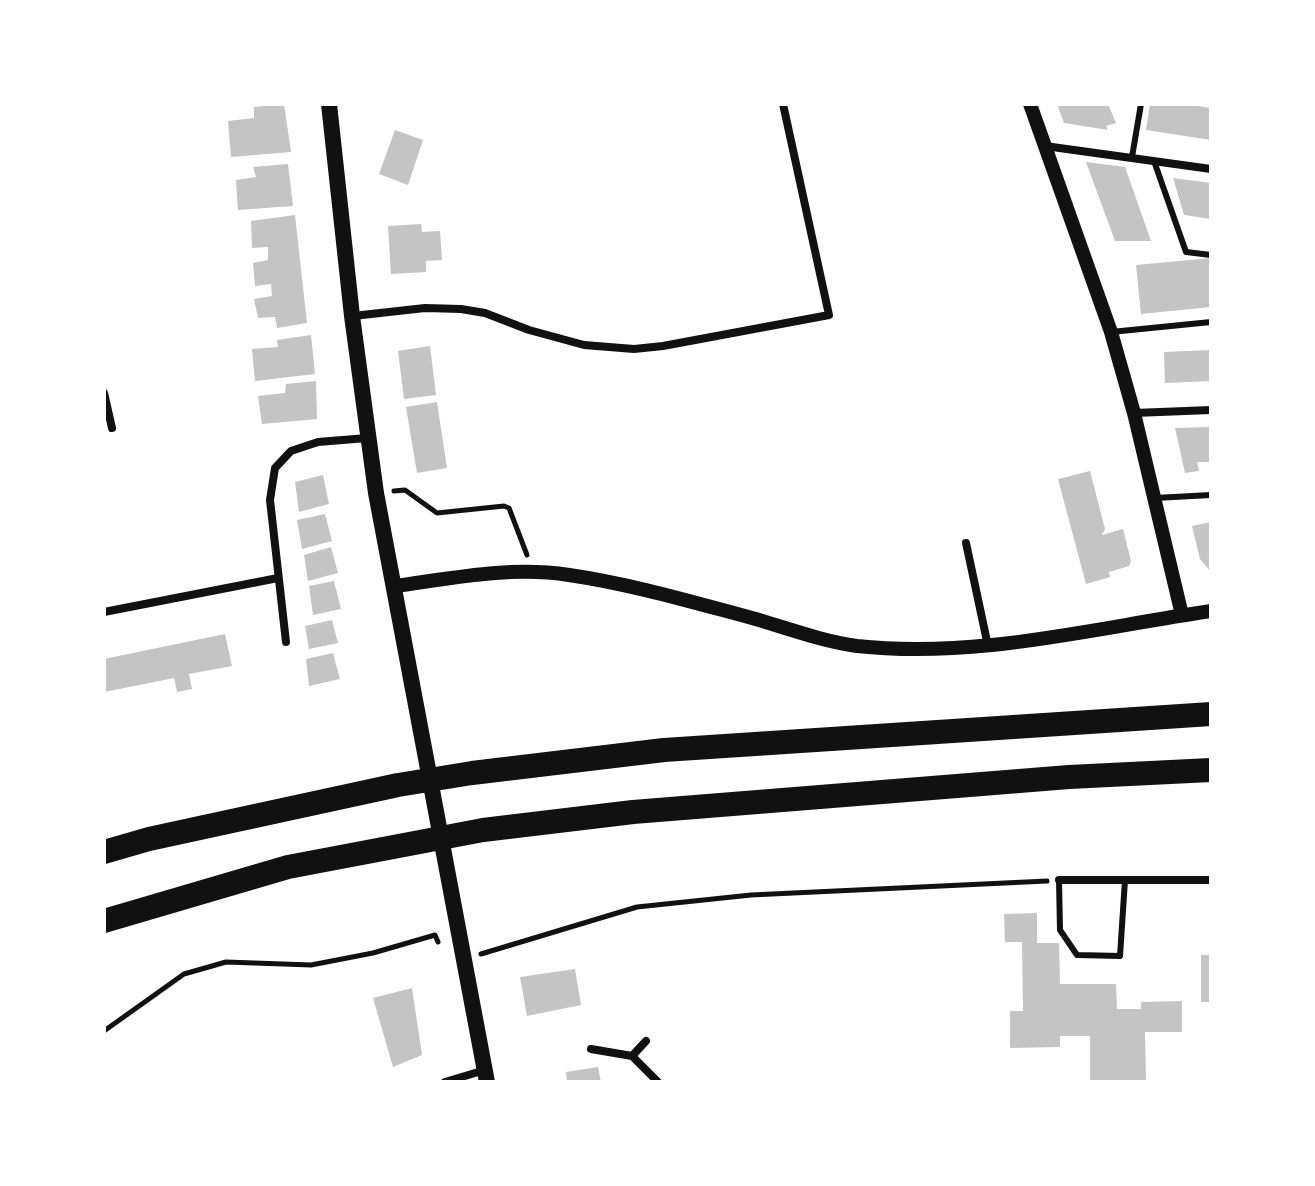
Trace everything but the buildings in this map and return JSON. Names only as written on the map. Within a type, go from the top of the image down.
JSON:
[{"type":"highway","points":[[104,852],[149,839],[398,785],[472,773],[664,750],[1211,714]]},
{"type":"highway","points":[[104,921],[288,867],[483,830],[633,812],[1069,777],[1211,770]]},
{"type":"main road","points":[[329,104],[367,438],[486,1076]]},
{"type":"street","points":[[352,316],[425,308],[461,309],[485,313],[529,330],[584,345],[634,349],[829,315],[783,104]]},
{"type":"street","points":[[1030,104],[1111,332],[1134,413],[1182,615]]},
{"type":"street","points":[[1044,145],[1211,169]]},
{"type":"street","points":[[104,393],[112,428]]},
{"type":"street","points":[[1134,413],[1211,410]]},
{"type":"street","points":[[286,642],[270,500],[275,468],[291,451],[318,442],[367,438]]},
{"type":"street","points":[[966,543],[988,647]]},
{"type":"street","points":[[395,586],[491,573],[570,575],[854,645],[926,649],[988,647],[1211,611]]},
{"type":"street","points":[[104,612],[278,578]]},
{"type":"street","points":[[1059,880],[1211,880]]},
{"type":"street","points":[[632,1056],[646,1041]]},
{"type":"street","points":[[591,1049],[632,1056],[658,1082]]},
{"type":"street","points":[[445,1082],[486,1076]]},
{"type":"lane","points":[[1132,157],[1141,104]]},
{"type":"lane","points":[[1154,161],[1186,252],[1211,255]]},
{"type":"lane","points":[[1111,332],[1211,322]]},
{"type":"lane","points":[[1154,498],[1211,495]]},
{"type":"lane","points":[[1059,880],[1060,930],[1077,955],[1120,956],[1125,880]]},
{"type":"path","points":[[376,493],[405,490],[437,513],[509,508],[526,548],[529,572]]},
{"type":"path","points":[[104,1031],[184,974],[226,962],[311,965],[373,953],[435,935],[443,961],[464,959],[637,907],[751,895],[1059,880]]}]
